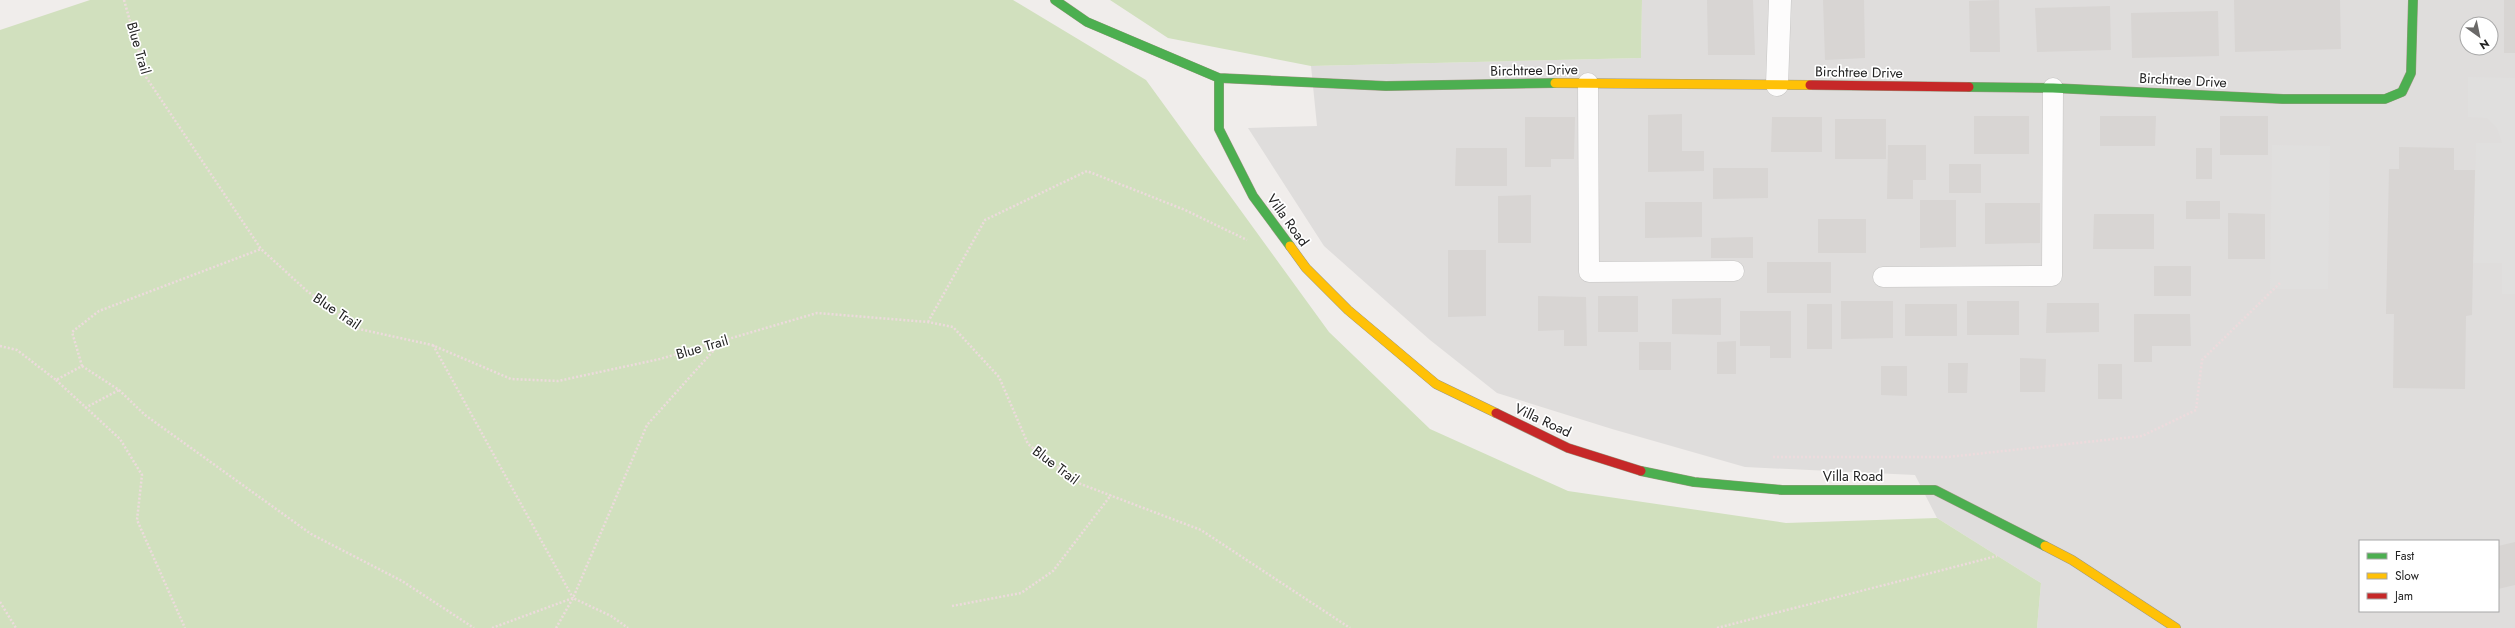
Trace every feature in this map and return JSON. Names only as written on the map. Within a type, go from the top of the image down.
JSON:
[{"type":"street","points":[[1055,0],[1087,22],[1219,78]]},
{"type":"street","points":[[1777,85],[1780,0]]},
{"type":"street","name":"Birchtree Drive","points":[[1219,78],[1386,86],[1588,83],[2053,88],[2284,99],[2385,99],[2402,92],[2412,73],[2413,0]]},
{"type":"street","name":"Villa Road","points":[[1219,78],[1219,129],[1253,196],[1306,268],[1348,310],[1436,384],[1568,448],[1635,470],[1694,482],[1782,490],[1935,490],[2072,560],[2176,628]]},
{"type":"lane","points":[[1588,83],[1589,272],[1734,271]]},
{"type":"lane","points":[[1883,276],[2052,276],[2053,88]]},
{"type":"path","name":"Blue Trail","points":[[124,0],[146,77],[261,249],[307,291],[359,329],[432,345],[511,379],[558,381],[660,359],[817,313],[928,322],[953,328],[999,377],[1028,444],[1078,483],[1201,530],[1350,628]]},
{"type":"path","points":[[928,322],[986,220],[1087,171],[1185,210],[1249,241]]},
{"type":"path","points":[[261,249],[99,311],[72,332],[82,366],[119,390],[145,414],[312,534],[402,581],[474,628]]},
{"type":"path","points":[[1771,457],[1948,457],[2142,436],[2196,410],[2202,360],[2282,282]]},
{"type":"path","points":[[556,628],[573,598],[647,425],[723,341]]},
{"type":"path","points":[[432,345],[573,598],[611,616],[628,628]]},
{"type":"path","points":[[0,346],[17,350],[56,380],[120,439],[142,474],[137,520],[185,628]]},
{"type":"path","points":[[56,380],[82,366]]},
{"type":"path","points":[[85,408],[119,390]]},
{"type":"path","points":[[952,606],[1021,593],[1053,571],[1111,495]]},
{"type":"path","points":[[1717,628],[2042,544]]},
{"type":"path","points":[[492,628],[573,598]]},
{"type":"path","points":[[0,602],[16,628]]},
{"type":"shaded area","points":[[1642,0],[2515,0],[2515,628],[2037,628],[2041,583],[1937,518],[1915,475],[1745,467],[1612,429],[1497,393],[1430,340],[1324,246],[1248,128],[1317,126],[1311,66],[1641,58]]},
{"type":"shaded area","points":[[2468,77],[2515,78],[2515,294],[2502,294],[2502,263],[2473,263],[2476,143],[2502,143],[2497,128],[2487,118],[2468,117]]},
{"type":"shaded area","points":[[2272,145],[2330,146],[2328,289],[2270,289]]},
{"type":"green space","points":[[90,0],[1013,0],[1146,80],[1329,332],[1430,429],[1568,491],[1786,523],[1937,518],[2041,583],[2037,628],[0,628],[0,30]]},
{"type":"green space","points":[[1110,0],[1642,0],[1641,58],[1311,66],[1168,38]]},
{"type":"building","points":[[1707,0],[1753,0],[1755,55],[1708,55]]},
{"type":"building","points":[[1823,0],[1864,0],[1865,58],[1825,60]]},
{"type":"building","points":[[1999,0],[2000,52],[1970,52],[1969,1]]},
{"type":"building","points":[[2234,0],[2340,0],[2341,49],[2235,52]]},
{"type":"building","points":[[2504,0],[2515,0],[2515,53],[2504,53]]},
{"type":"building","points":[[2110,6],[2111,50],[2037,52],[2035,8]]},
{"type":"building","points":[[2218,11],[2219,56],[2132,58],[2131,13]]},
{"type":"building","points":[[1682,114],[1682,151],[1704,151],[1704,171],[1648,172],[1648,115]]},
{"type":"building","points":[[1974,116],[2029,116],[2029,154],[1974,154]]},
{"type":"building","points":[[2100,116],[2156,116],[2155,146],[2100,146]]},
{"type":"building","points":[[2220,116],[2268,116],[2268,155],[2220,155]]},
{"type":"building","points":[[1525,117],[1575,117],[1574,159],[1551,159],[1551,167],[1525,167]]},
{"type":"building","points":[[1772,117],[1822,117],[1822,152],[1771,152]]},
{"type":"building","points":[[1835,119],[1886,119],[1886,159],[1835,159]]},
{"type":"building","points":[[1888,145],[1926,145],[1926,180],[1913,180],[1913,199],[1887,199]]},
{"type":"building","points":[[2399,147],[2454,148],[2454,170],[2475,170],[2472,315],[2466,316],[2465,389],[2393,388],[2394,314],[2386,314],[2389,169],[2399,169]]},
{"type":"building","points":[[1456,148],[1507,148],[1507,186],[1455,186]]},
{"type":"building","points":[[2196,148],[2212,148],[2212,179],[2196,179]]},
{"type":"building","points":[[1949,164],[1981,164],[1981,193],[1949,193]]},
{"type":"building","points":[[1713,168],[1768,168],[1768,198],[1713,199]]},
{"type":"building","points":[[1531,195],[1531,243],[1498,243],[1498,196]]},
{"type":"building","points":[[1920,200],[1956,200],[1956,247],[1920,248]]},
{"type":"building","points":[[2186,201],[2220,201],[2220,219],[2186,219]]},
{"type":"building","points":[[1645,202],[1702,202],[1702,237],[1645,238]]},
{"type":"building","points":[[1985,203],[2040,203],[2040,243],[1985,244]]},
{"type":"building","points":[[2228,213],[2265,214],[2265,259],[2228,259]]},
{"type":"building","points":[[2094,214],[2154,214],[2154,249],[2093,249]]},
{"type":"building","points":[[1818,219],[1866,219],[1866,253],[1818,253]]},
{"type":"building","points":[[1753,237],[1753,258],[1711,258],[1711,238]]},
{"type":"building","points":[[1448,250],[1486,250],[1486,316],[1448,317]]},
{"type":"building","points":[[1767,262],[1831,262],[1831,293],[1767,293]]},
{"type":"building","points":[[2154,266],[2191,266],[2191,296],[2154,296]]},
{"type":"building","points":[[1538,296],[1586,297],[1587,346],[1564,346],[1564,330],[1538,331]]},
{"type":"building","points":[[1598,296],[1638,296],[1638,332],[1598,332]]},
{"type":"building","points":[[1721,298],[1721,335],[1672,334],[1672,299]]},
{"type":"building","points":[[1841,301],[1893,301],[1893,338],[1841,339]]},
{"type":"building","points":[[1967,301],[2019,301],[2019,335],[1967,335]]},
{"type":"building","points":[[2047,303],[2099,303],[2099,332],[2046,333]]},
{"type":"building","points":[[1807,304],[1832,304],[1832,349],[1807,349]]},
{"type":"building","points":[[1905,304],[1957,304],[1957,336],[1905,336]]},
{"type":"building","points":[[1740,311],[1791,311],[1791,358],[1770,358],[1770,346],[1740,346]]},
{"type":"building","points":[[2134,314],[2190,314],[2191,346],[2152,346],[2152,362],[2134,362]]},
{"type":"building","points":[[1736,341],[1736,374],[1717,374],[1717,342]]},
{"type":"building","points":[[1639,342],[1671,342],[1671,370],[1639,370]]},
{"type":"building","points":[[2020,358],[2046,359],[2045,392],[2020,392]]},
{"type":"building","points":[[1948,363],[1968,363],[1967,393],[1948,393]]},
{"type":"building","points":[[2098,364],[2122,364],[2122,399],[2098,399]]},
{"type":"building","points":[[1881,366],[1907,366],[1907,396],[1881,395]]},
{"type":"building","points":[[2515,542],[2515,585],[2499,589],[2499,546]]},
{"type":"traffic: fast","points":[[1055,0],[1087,22],[1219,78],[1219,129],[1253,196],[1290,246]]},
{"type":"traffic: fast","points":[[1969,87],[2053,88],[2283,99],[2385,99],[2402,92],[2411,73],[2413,0]]},
{"type":"traffic: fast","points":[[1219,78],[1386,86],[1555,83]]},
{"type":"traffic: fast","points":[[1641,471],[1694,482],[1782,490],[1935,490],[2045,546]]},
{"type":"traffic: slow","points":[[1555,83],[1810,85]]},
{"type":"traffic: slow","points":[[1290,246],[1306,268],[1348,310],[1436,384],[1496,413]]},
{"type":"traffic: slow","points":[[2045,546],[2072,560],[2176,628]]},
{"type":"traffic: jam","points":[[1810,85],[1969,87]]},
{"type":"traffic: jam","points":[[1496,413],[1568,448],[1641,471]]}]
